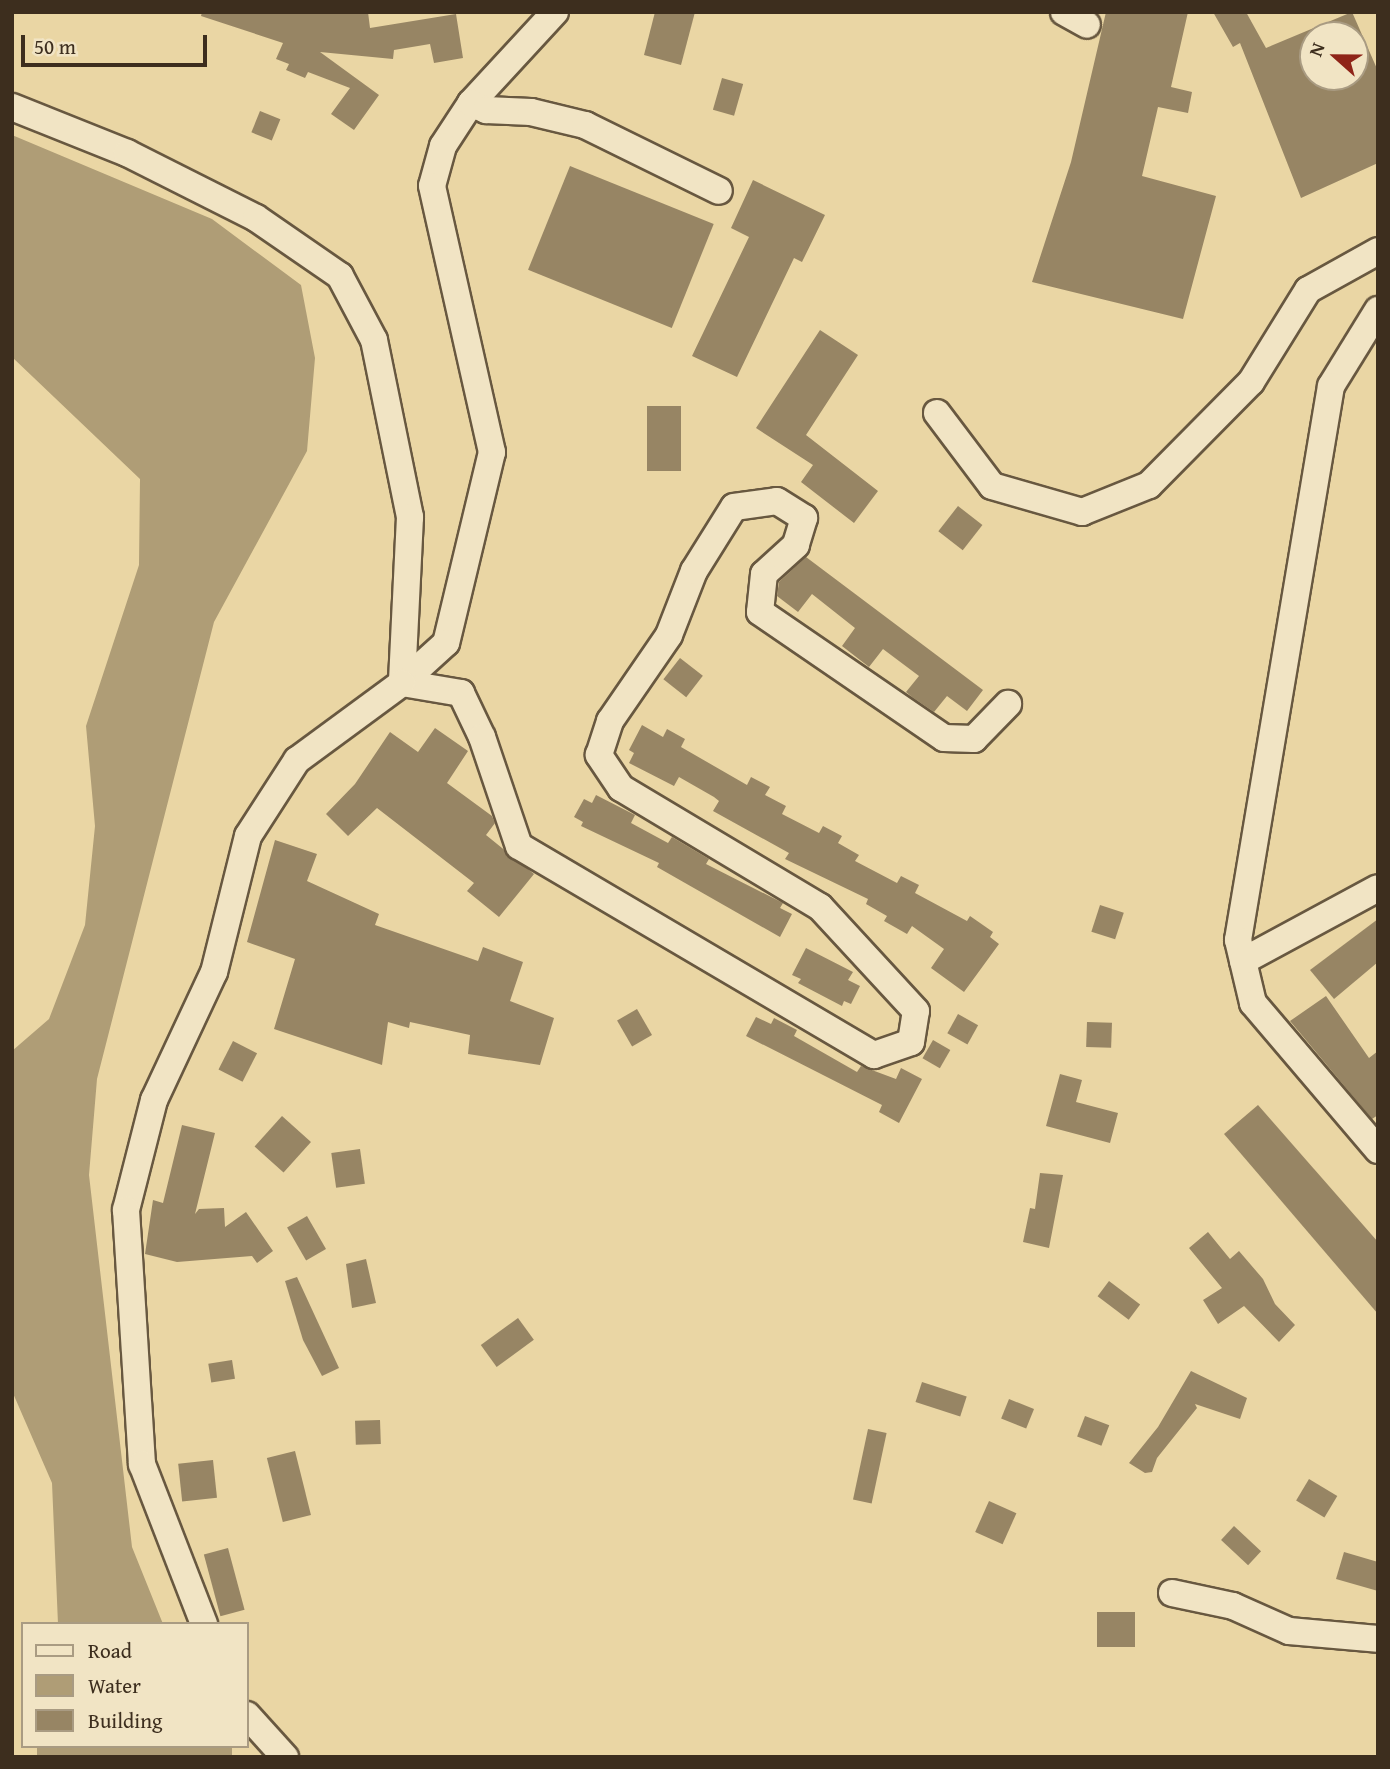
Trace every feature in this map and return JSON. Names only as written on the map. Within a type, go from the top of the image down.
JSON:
[{"type":"street","points":[[203,1622],[142,1464],[126,1210],[154,1100],[214,972],[248,836],[297,760],[402,683],[446,643],[492,452],[432,186],[443,145],[471,103],[555,12]]},
{"type":"street","points":[[471,103],[486,110],[531,112],[585,125],[719,191]]},
{"type":"street","points":[[12,107],[127,153],[256,218],[340,276],[374,340],[410,517],[402,683]]},
{"type":"street","points":[[937,412],[992,486],[1082,512],[1149,485],[1251,382],[1308,290],[1378,251]]},
{"type":"street","points":[[1378,310],[1331,386],[1238,940],[1253,1003],[1378,1150]]},
{"type":"street","points":[[402,683],[460,693],[482,737],[519,846],[874,1055],[911,1042],[916,1010],[820,907],[621,788],[599,755],[610,721],[669,635],[694,571],[734,508],[777,501],[804,518],[796,545],[764,573],[760,612],[944,738],[974,739],[1008,704]]},
{"type":"street","points":[[1243,961],[1378,888]]},
{"type":"street","points":[[1172,1593],[1233,1606],[1289,1631],[1378,1639]]},
{"type":"street","points":[[248,1716],[285,1757]]},
{"type":"water","points":[[12,135],[212,219],[301,285],[315,358],[307,451],[214,622],[97,1079],[89,1175],[132,1547],[162,1622],[58,1622],[52,1483],[12,1391],[12,1051],[49,1019],[85,925],[95,826],[86,726],[139,565],[140,479],[12,357]]},
{"type":"water","points":[[37,1748],[232,1748],[232,1757],[37,1757]]},
{"type":"building","points":[[202,12],[368,12],[370,28],[456,14],[463,58],[434,63],[430,44],[394,50],[393,59],[320,52],[379,95],[354,130],[331,114],[350,88],[308,72],[305,78],[286,70],[289,64],[276,59],[283,43],[201,16]]},
{"type":"building","points":[[655,12],[695,12],[681,65],[644,55]]},
{"type":"building","points":[[1106,12],[1188,12],[1171,87],[1192,92],[1188,113],[1158,107],[1142,176],[1216,196],[1183,319],[1032,282],[1071,162]]},
{"type":"building","points":[[1213,12],[1246,12],[1266,48],[1299,34],[1299,91],[1369,91],[1369,51],[1378,71],[1378,163],[1301,198],[1240,43],[1233,47]]},
{"type":"building","points":[[1352,12],[1356,21],[1330,21]]},
{"type":"building","points":[[722,78],[743,84],[734,116],[713,110]]},
{"type":"building","points":[[260,111],[280,119],[272,141],[251,132]]},
{"type":"building","points":[[570,166],[714,224],[672,328],[528,270]]},
{"type":"building","points":[[753,180],[825,215],[802,262],[794,258],[737,377],[692,356],[749,237],[731,228]]},
{"type":"building","points":[[820,330],[858,355],[806,435],[878,491],[854,523],[801,482],[813,465],[756,428]]},
{"type":"building","points":[[647,406],[681,406],[681,471],[647,471]]},
{"type":"building","points":[[958,506],[982,525],[963,550],[938,531]]},
{"type":"building","points":[[806,557],[983,690],[967,711],[947,696],[934,712],[912,697],[906,692],[919,676],[883,649],[869,667],[842,646],[855,628],[812,594],[798,612],[777,596],[779,582]]},
{"type":"building","points":[[680,658],[703,676],[686,697],[663,679]]},
{"type":"building","points":[[642,725],[663,737],[667,729],[685,739],[681,747],[747,785],[751,777],[770,787],[765,795],[786,806],[782,814],[819,833],[823,826],[842,836],[838,843],[859,855],[855,861],[897,883],[901,876],[919,885],[915,893],[967,921],[970,916],[993,932],[990,937],[999,944],[964,992],[931,968],[944,949],[912,926],[907,934],[884,921],[887,916],[866,904],[868,899],[785,859],[789,853],[713,811],[719,801],[714,797],[679,777],[674,786],[629,763],[634,753],[629,750]]},
{"type":"building","points":[[435,728],[468,751],[447,783],[492,816],[495,823],[486,835],[534,874],[499,917],[467,891],[474,883],[377,808],[348,836],[326,814],[355,784],[390,732],[418,752]]},
{"type":"building","points":[[596,795],[635,815],[631,823],[668,843],[672,837],[709,859],[706,864],[783,903],[780,908],[792,914],[780,937],[657,867],[659,863],[581,826],[583,822],[574,817],[584,799],[592,803]]},
{"type":"building","points":[[275,840],[317,854],[307,881],[379,914],[375,925],[478,961],[483,947],[523,962],[510,1001],[554,1018],[540,1065],[468,1054],[470,1035],[410,1022],[409,1028],[388,1022],[382,1065],[274,1029],[295,959],[247,942]]},
{"type":"building","points":[[1100,905],[1124,913],[1115,939],[1091,932]]},
{"type":"building","points":[[1378,919],[1378,962],[1334,999],[1310,970]]},
{"type":"building","points":[[806,948],[853,972],[848,980],[860,986],[851,1004],[844,1001],[842,1006],[798,983],[801,979],[792,975]]},
{"type":"building","points":[[1326,996],[1369,1058],[1378,1051],[1378,1115],[1372,1119],[1290,1021]]},
{"type":"building","points":[[637,1009],[652,1035],[632,1046],[617,1020]]},
{"type":"building","points":[[958,1014],[978,1025],[967,1044],[947,1033]]},
{"type":"building","points":[[756,1017],[771,1024],[774,1018],[797,1030],[794,1036],[857,1072],[861,1066],[896,1079],[901,1068],[922,1079],[899,1123],[879,1112],[882,1105],[746,1036]]},
{"type":"building","points":[[1087,1022],[1112,1023],[1111,1048],[1086,1047]]},
{"type":"building","points":[[933,1040],[950,1050],[940,1068],[922,1058]]},
{"type":"building","points":[[233,1041],[257,1053],[243,1082],[218,1070]]},
{"type":"building","points":[[1060,1074],[1082,1080],[1076,1102],[1118,1113],[1110,1143],[1046,1126]]},
{"type":"building","points":[[1258,1105],[1378,1242],[1378,1314],[1224,1134]]},
{"type":"building","points":[[282,1116],[311,1142],[284,1173],[255,1146]]},
{"type":"building","points":[[182,1125],[215,1133],[195,1214],[199,1209],[224,1208],[225,1227],[246,1212],[273,1251],[257,1263],[252,1256],[177,1262],[145,1254],[153,1200],[163,1203]]},
{"type":"building","points":[[360,1149],[365,1184],[336,1188],[331,1153]]},
{"type":"building","points":[[1040,1173],[1063,1175],[1049,1248],[1023,1242],[1030,1208],[1035,1209]]},
{"type":"building","points":[[307,1216],[326,1249],[306,1260],[287,1228]]},
{"type":"building","points":[[1208,1232],[1230,1259],[1239,1251],[1263,1279],[1275,1304],[1295,1325],[1279,1342],[1244,1306],[1218,1324],[1203,1300],[1222,1288],[1189,1248]]},
{"type":"building","points":[[366,1259],[376,1303],[352,1308],[346,1264]]},
{"type":"building","points":[[297,1277],[339,1368],[322,1376],[303,1340],[285,1281]]},
{"type":"building","points":[[1109,1281],[1140,1304],[1129,1320],[1098,1296]]},
{"type":"building","points":[[518,1318],[534,1340],[497,1367],[481,1345]]},
{"type":"building","points":[[232,1360],[235,1379],[211,1383],[208,1364]]},
{"type":"building","points":[[1191,1371],[1247,1398],[1240,1419],[1195,1404],[1197,1408],[1157,1458],[1152,1472],[1145,1473],[1129,1463],[1158,1427]]},
{"type":"building","points":[[922,1382],[967,1397],[960,1416],[916,1402]]},
{"type":"building","points":[[1009,1399],[1034,1409],[1026,1429],[1001,1418]]},
{"type":"building","points":[[1085,1416],[1109,1425],[1101,1446],[1077,1437]]},
{"type":"building","points":[[380,1420],[381,1444],[356,1445],[355,1421]]},
{"type":"building","points":[[868,1429],[887,1433],[872,1503],[853,1499]]},
{"type":"building","points":[[295,1451],[311,1515],[283,1522],[267,1458]]},
{"type":"building","points":[[213,1460],[217,1498],[182,1501],[178,1464]]},
{"type":"building","points":[[1309,1479],[1337,1496],[1324,1517],[1296,1500]]},
{"type":"building","points":[[989,1501],[1016,1513],[1003,1544],[975,1532]]},
{"type":"building","points":[[1234,1526],[1261,1551],[1248,1565],[1221,1540]]},
{"type":"building","points":[[228,1548],[245,1610],[220,1616],[204,1554]]},
{"type":"building","points":[[1344,1552],[1378,1562],[1378,1591],[1336,1579]]},
{"type":"building","points":[[1097,1612],[1135,1612],[1135,1647],[1097,1647]]}]
